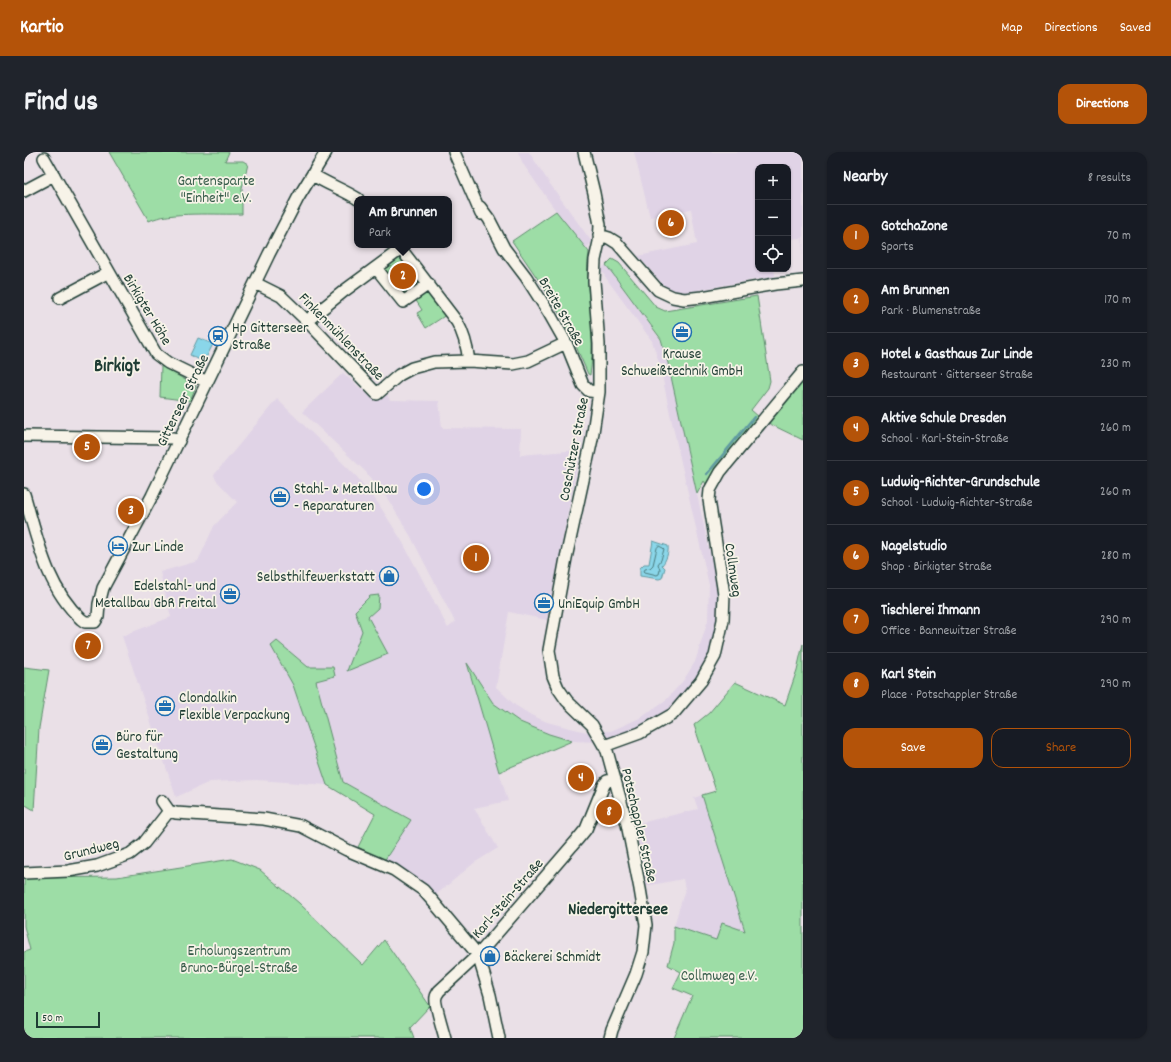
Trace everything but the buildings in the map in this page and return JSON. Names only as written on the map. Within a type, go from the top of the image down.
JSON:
[{"type":"street","name":"Gitterseer Straße","points":[[24,494],[43,556],[59,594],[81,619],[85,622],[96,622],[103,588],[142,516],[298,198],[326,152]]},
{"type":"street","name":"Breite Straße","points":[[454,152],[458,164],[480,207],[490,232],[499,240],[549,313],[566,343],[583,385],[589,391],[598,392]]},
{"type":"street","name":"Coschützer Straße","points":[[584,152],[598,212],[600,235],[595,260],[594,281],[599,344],[598,392],[592,439],[566,558],[549,650],[553,676],[558,688],[568,701],[592,725],[599,735]]},
{"type":"street","name":"Birkigter Höhe","points":[[44,158],[156,354],[168,363],[207,382]]},
{"type":"street","points":[[24,190],[54,175]]},
{"type":"street","points":[[313,175],[320,180],[346,191],[354,196]]},
{"type":"street","points":[[600,235],[617,243],[658,290],[673,297],[702,297],[775,284],[803,282]]},
{"type":"street","points":[[307,321],[344,291],[376,268],[399,248]]},
{"type":"street","points":[[401,248],[463,331],[469,361]]},
{"type":"street","points":[[376,268],[404,302],[429,284]]},
{"type":"street","name":"Birkigter Höhe","points":[[60,298],[108,272]]},
{"type":"street","name":"Finkenmühlenstraße","points":[[255,283],[281,296],[377,394],[399,375],[412,368],[434,362],[469,361],[513,364],[528,361],[566,343]]},
{"type":"street","name":"Collmweg","points":[[604,746],[640,733],[673,714],[701,681],[715,656],[723,620],[724,594],[708,500],[710,490],[720,472],[803,372]]},
{"type":"street","points":[[24,436],[173,438],[179,441]]},
{"type":"street","name":"Potschappler Straße","points":[[599,735],[615,779],[631,840],[646,925],[643,952],[636,974],[610,1038]]},
{"type":"street","name":"Karl-Stein-Straße","points":[[445,1038],[443,1025],[436,1006],[435,998],[439,991],[478,955],[577,840],[589,822],[604,785],[607,781],[615,779]]},
{"type":"street","points":[[162,801],[169,811],[176,813],[235,816],[294,824],[308,829],[347,850],[394,870],[423,890],[478,955],[488,988],[499,1038]]},
{"type":"street","name":"Grundweg","points":[[24,873],[68,872],[97,866],[130,854],[144,843],[169,811]]},
{"type":"shaded area","points":[[518,152],[529,152],[591,241],[591,244],[586,248],[556,211],[523,164]]},
{"type":"shaded area","points":[[634,152],[803,152],[803,255],[802,238],[791,239],[791,164],[755,164],[755,272],[774,272],[775,276],[687,292],[667,289],[638,256],[697,244],[691,209],[650,217]]},
{"type":"shaded area","points":[[606,265],[660,339],[668,363],[717,585],[718,622],[705,666],[691,687],[675,706],[647,725],[617,738],[597,742],[572,741],[549,734],[520,722],[493,703],[467,664],[508,801],[474,808],[498,848],[474,863],[431,899],[384,861],[411,820],[343,782],[327,785],[257,780],[210,782],[176,797],[122,636],[171,617],[160,572],[198,561],[214,526],[237,502],[216,480],[214,475],[277,399],[356,476],[378,503],[402,541],[448,628],[455,622],[410,535],[387,498],[365,471],[302,412],[343,373],[375,401],[386,393],[390,400],[439,401],[442,428],[521,429],[520,455],[580,450],[547,620],[509,612],[496,687],[515,705],[531,715],[547,722],[587,732],[611,731],[642,717],[667,699],[683,681],[695,662],[708,620],[709,585],[660,366],[652,341],[606,278],[601,269]]},
{"type":"shaded area","points":[[702,795],[745,932],[716,940],[674,926],[685,889],[683,879],[646,886],[636,824],[698,809],[694,798]]},
{"type":"green space","name":"Gartensparte \"Einheit\" e.V.","points":[[109,152],[229,152],[225,161],[243,161],[248,164],[242,188],[242,214],[194,214],[168,216],[149,221]]},
{"type":"green space","points":[[556,211],[589,252],[587,274],[592,327],[592,361],[590,375],[588,374],[562,318],[544,288],[512,241]]},
{"type":"green space","points":[[399,256],[404,257],[421,280],[421,285],[402,296],[384,272],[385,267]]},
{"type":"green space","points":[[612,259],[619,263],[656,307],[665,311],[757,296],[770,381],[768,388],[751,410],[759,417],[706,484],[704,481],[697,494],[668,363],[661,339],[606,265]]},
{"type":"green space","points":[[429,290],[446,315],[426,328],[417,313],[422,310],[415,299]]},
{"type":"green space","points":[[161,366],[196,386],[190,401],[160,397]]},
{"type":"green space","points":[[803,381],[803,440],[766,422]]},
{"type":"green space","points":[[379,595],[378,608],[368,617],[388,654],[347,671],[362,631],[355,611],[370,596]]},
{"type":"green space","points":[[277,641],[308,667],[333,667],[335,676],[316,681],[343,782],[411,820],[384,861],[358,847],[375,814],[327,785],[293,685],[271,646]]},
{"type":"green space","name":"Collmweg e.V.","points":[[803,644],[803,1038],[674,1038],[692,996],[673,988],[681,972],[668,965],[674,943],[674,926],[716,940],[722,923],[745,931],[702,795],[716,791],[694,725],[709,713],[735,682],[785,705],[797,670]]},
{"type":"green space","points":[[467,663],[493,703],[520,722],[549,734],[572,741],[499,772]]},
{"type":"green space","points":[[24,667],[49,670],[39,728],[34,810],[24,804]]},
{"type":"green space","name":"Erholungszentrum Bruno-Bürgel-Straße","points":[[232,859],[260,870],[299,903],[363,965],[384,940],[430,1006],[410,1027],[414,1038],[28,1038],[24,1035],[24,952],[30,950],[24,926],[24,878],[117,877]]},
{"type":"water","points":[[198,338],[213,344],[204,362],[190,355]]},
{"type":"water","points":[[653,541],[668,546],[667,556],[662,565],[665,568],[662,578],[659,579],[640,576],[640,568],[644,564],[649,564]]},
{"type":"waterway","points":[[707,474],[754,417]]},
{"type":"place","name":"Nagelstudio","points":[[671,223]]},
{"type":"place","name":"Am Brunnen","points":[[403,276]]},
{"type":"place","name":"Krause Schweißtechnik GmbH","points":[[682,332]]},
{"type":"place","name":"Hp Gitterseer Straße","points":[[218,336]]},
{"type":"place","name":"Ludwig-Richter-Grundschule","points":[[87,447]]},
{"type":"place","name":"Stahl- & Metallbau - Reparaturen","points":[[280,497]]},
{"type":"place","name":"Hotel & Gasthaus Zur Linde","points":[[131,511]]},
{"type":"place","name":"Zur Linde","points":[[118,546]]},
{"type":"place","name":"GotchaZone","points":[[476,558]]},
{"type":"place","name":"Selbsthilfewerkstatt","points":[[389,576]]},
{"type":"place","name":"Edelstahl- und Metallbau GbR Freital","points":[[230,594]]},
{"type":"place","name":"UniEquip GmbH","points":[[544,603]]},
{"type":"place","name":"Tischlerei Ihmann","points":[[88,646]]},
{"type":"place","name":"Clondalkin Flexible Verpackung","points":[[165,706]]},
{"type":"place","name":"Büro für Gestaltung","points":[[102,745]]},
{"type":"place","name":"Aktive Schule Dresden","points":[[581,778]]},
{"type":"place","name":"Karl Stein","points":[[609,812]]},
{"type":"place","name":"Bäckerei Schmidt","points":[[490,956]]},
{"type":"district","name":"Birkigt","points":[[117,364]]},
{"type":"district","name":"Niedergittersee","points":[[618,908]]}]
